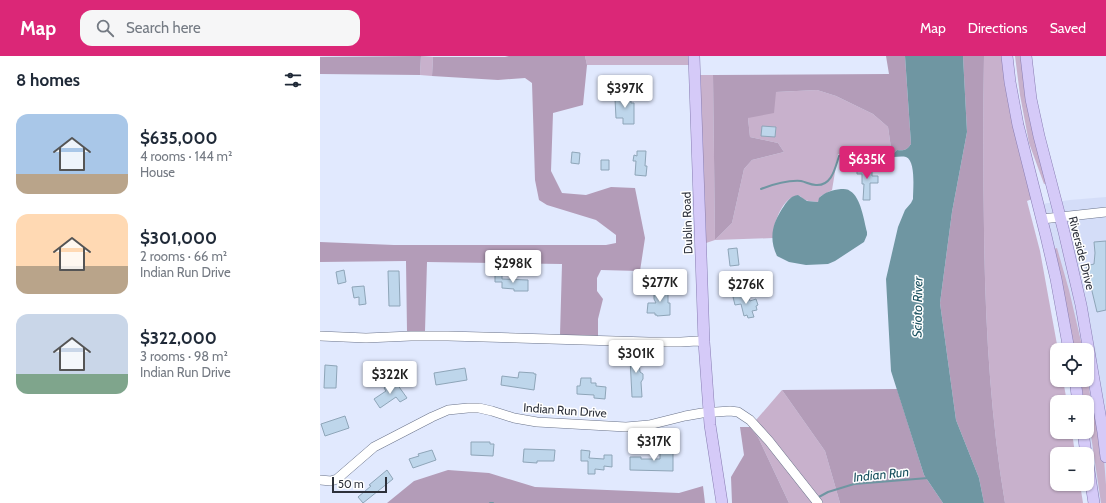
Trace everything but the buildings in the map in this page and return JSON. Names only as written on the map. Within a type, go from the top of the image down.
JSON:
[{"type":"main road","name":"Dublin Road","points":[[694,56],[704,342],[709,412],[722,503]]},
{"type":"main road","points":[[1007,56],[1018,125],[1056,279],[1068,343]]},
{"type":"main road","name":"Riverside Drive","points":[[1026,56],[1031,99],[1039,136],[1081,305],[1105,432],[1106,457]]},
{"type":"main road","points":[[1092,491],[1094,503]]},
{"type":"street","points":[[1042,219],[1106,212]]},
{"type":"street","points":[[320,336],[366,338],[441,336],[649,342],[704,342]]},
{"type":"street","name":"Indian Run Drive","points":[[320,480],[331,481],[337,479],[374,447],[448,410],[479,408],[514,418],[537,422],[626,427],[649,425],[709,412],[730,411],[738,412],[750,420],[769,441],[818,503]]},
{"type":"shaded area","points":[[421,56],[433,57],[432,76],[420,75]]},
{"type":"shaded area","points":[[421,56],[420,75],[320,74],[320,57]]},
{"type":"shaded area","points":[[585,56],[689,56],[689,65],[587,65]]},
{"type":"shaded area","points":[[585,56],[587,65],[583,105],[553,113],[551,171],[562,193],[586,195],[611,187],[635,188],[645,238],[640,271],[601,270],[597,278],[597,291],[603,299],[598,319],[598,336],[560,335],[562,264],[427,262],[425,331],[407,331],[406,261],[320,262],[320,242],[394,245],[606,245],[616,243],[616,235],[596,220],[547,205],[539,200],[535,180],[532,83],[525,78],[498,80],[432,76],[433,57]]},
{"type":"shaded area","points":[[886,56],[905,56],[911,144],[908,148],[897,150],[892,155],[888,127],[873,114],[836,96],[817,90],[776,92],[774,113],[748,118],[750,137],[778,143],[784,152],[752,160],[744,169],[732,223],[715,240],[713,75],[889,74]]},
{"type":"shaded area","points":[[963,56],[984,56],[983,120],[987,332],[992,401],[1005,503],[984,503],[979,478],[956,420],[940,303],[952,212],[967,132]]},
{"type":"shaded area","points":[[984,56],[1003,56],[1032,199],[1027,201],[1040,251],[1057,343],[1050,343],[1050,387],[1064,387],[1066,395],[1050,395],[1050,439],[1073,439],[1074,447],[1050,447],[1050,491],[1081,491],[1083,503],[1005,503],[992,401],[987,332],[983,120]]},
{"type":"shaded area","points":[[1015,56],[1022,56],[1047,183],[1044,184],[1029,143],[1020,95]]},
{"type":"shaded area","points":[[700,75],[713,75],[715,240],[706,243]]},
{"type":"shaded area","points":[[817,90],[836,96],[873,114],[888,127],[892,155],[838,154],[832,190],[821,196],[818,202],[806,200],[800,196],[794,196],[789,199],[780,211],[777,218],[773,238],[715,240],[732,223],[744,169],[752,160],[784,152],[778,143],[750,137],[748,118],[776,92]]},
{"type":"shaded area","points":[[1106,197],[1106,503],[1089,503],[1089,491],[1094,491],[1094,447],[1087,447],[1087,439],[1094,439],[1094,395],[1087,395],[1087,387],[1094,387],[1094,343],[1064,343],[1034,205]]},
{"type":"shaded area","points":[[1057,248],[1081,343],[1072,343],[1053,249]]},
{"type":"shaded area","points":[[1080,387],[1089,387],[1090,395],[1081,395]]},
{"type":"shaded area","points":[[897,389],[924,475],[943,503],[840,503],[825,451],[782,390]]},
{"type":"shaded area","points":[[782,390],[825,451],[840,503],[789,503],[758,437],[750,427]]},
{"type":"shaded area","points":[[1094,409],[1098,419],[1104,459],[1106,503],[1101,503],[1094,447],[1093,447],[1092,439],[1094,439]]},
{"type":"shaded area","points":[[740,427],[750,427],[758,437],[789,503],[732,503],[731,477],[744,455]]},
{"type":"shaded area","points":[[448,470],[489,473],[535,487],[679,493],[703,486],[705,503],[387,503],[414,481]]},
{"type":"water","name":"Scioto River","points":[[905,56],[963,56],[967,132],[952,212],[940,303],[956,420],[979,478],[984,503],[943,503],[924,475],[891,371],[886,279],[898,227],[905,210],[913,199],[913,169],[911,164],[906,157],[893,157],[892,155],[897,150],[907,149],[911,144]]},
{"type":"water","points":[[841,189],[847,189],[857,198],[867,232],[864,242],[828,264],[806,265],[789,262],[777,256],[774,249],[772,236],[773,230],[780,212],[788,200],[793,196],[798,195],[807,201],[818,202],[819,198],[824,194]]},
{"type":"waterway","points":[[880,154],[894,156]]},
{"type":"waterway","points":[[761,189],[791,181],[801,181],[814,185],[821,185],[826,183],[832,175],[839,156],[863,155]]},
{"type":"waterway","name":"Indian Run","points":[[817,498],[828,492],[854,484],[928,478]]}]
